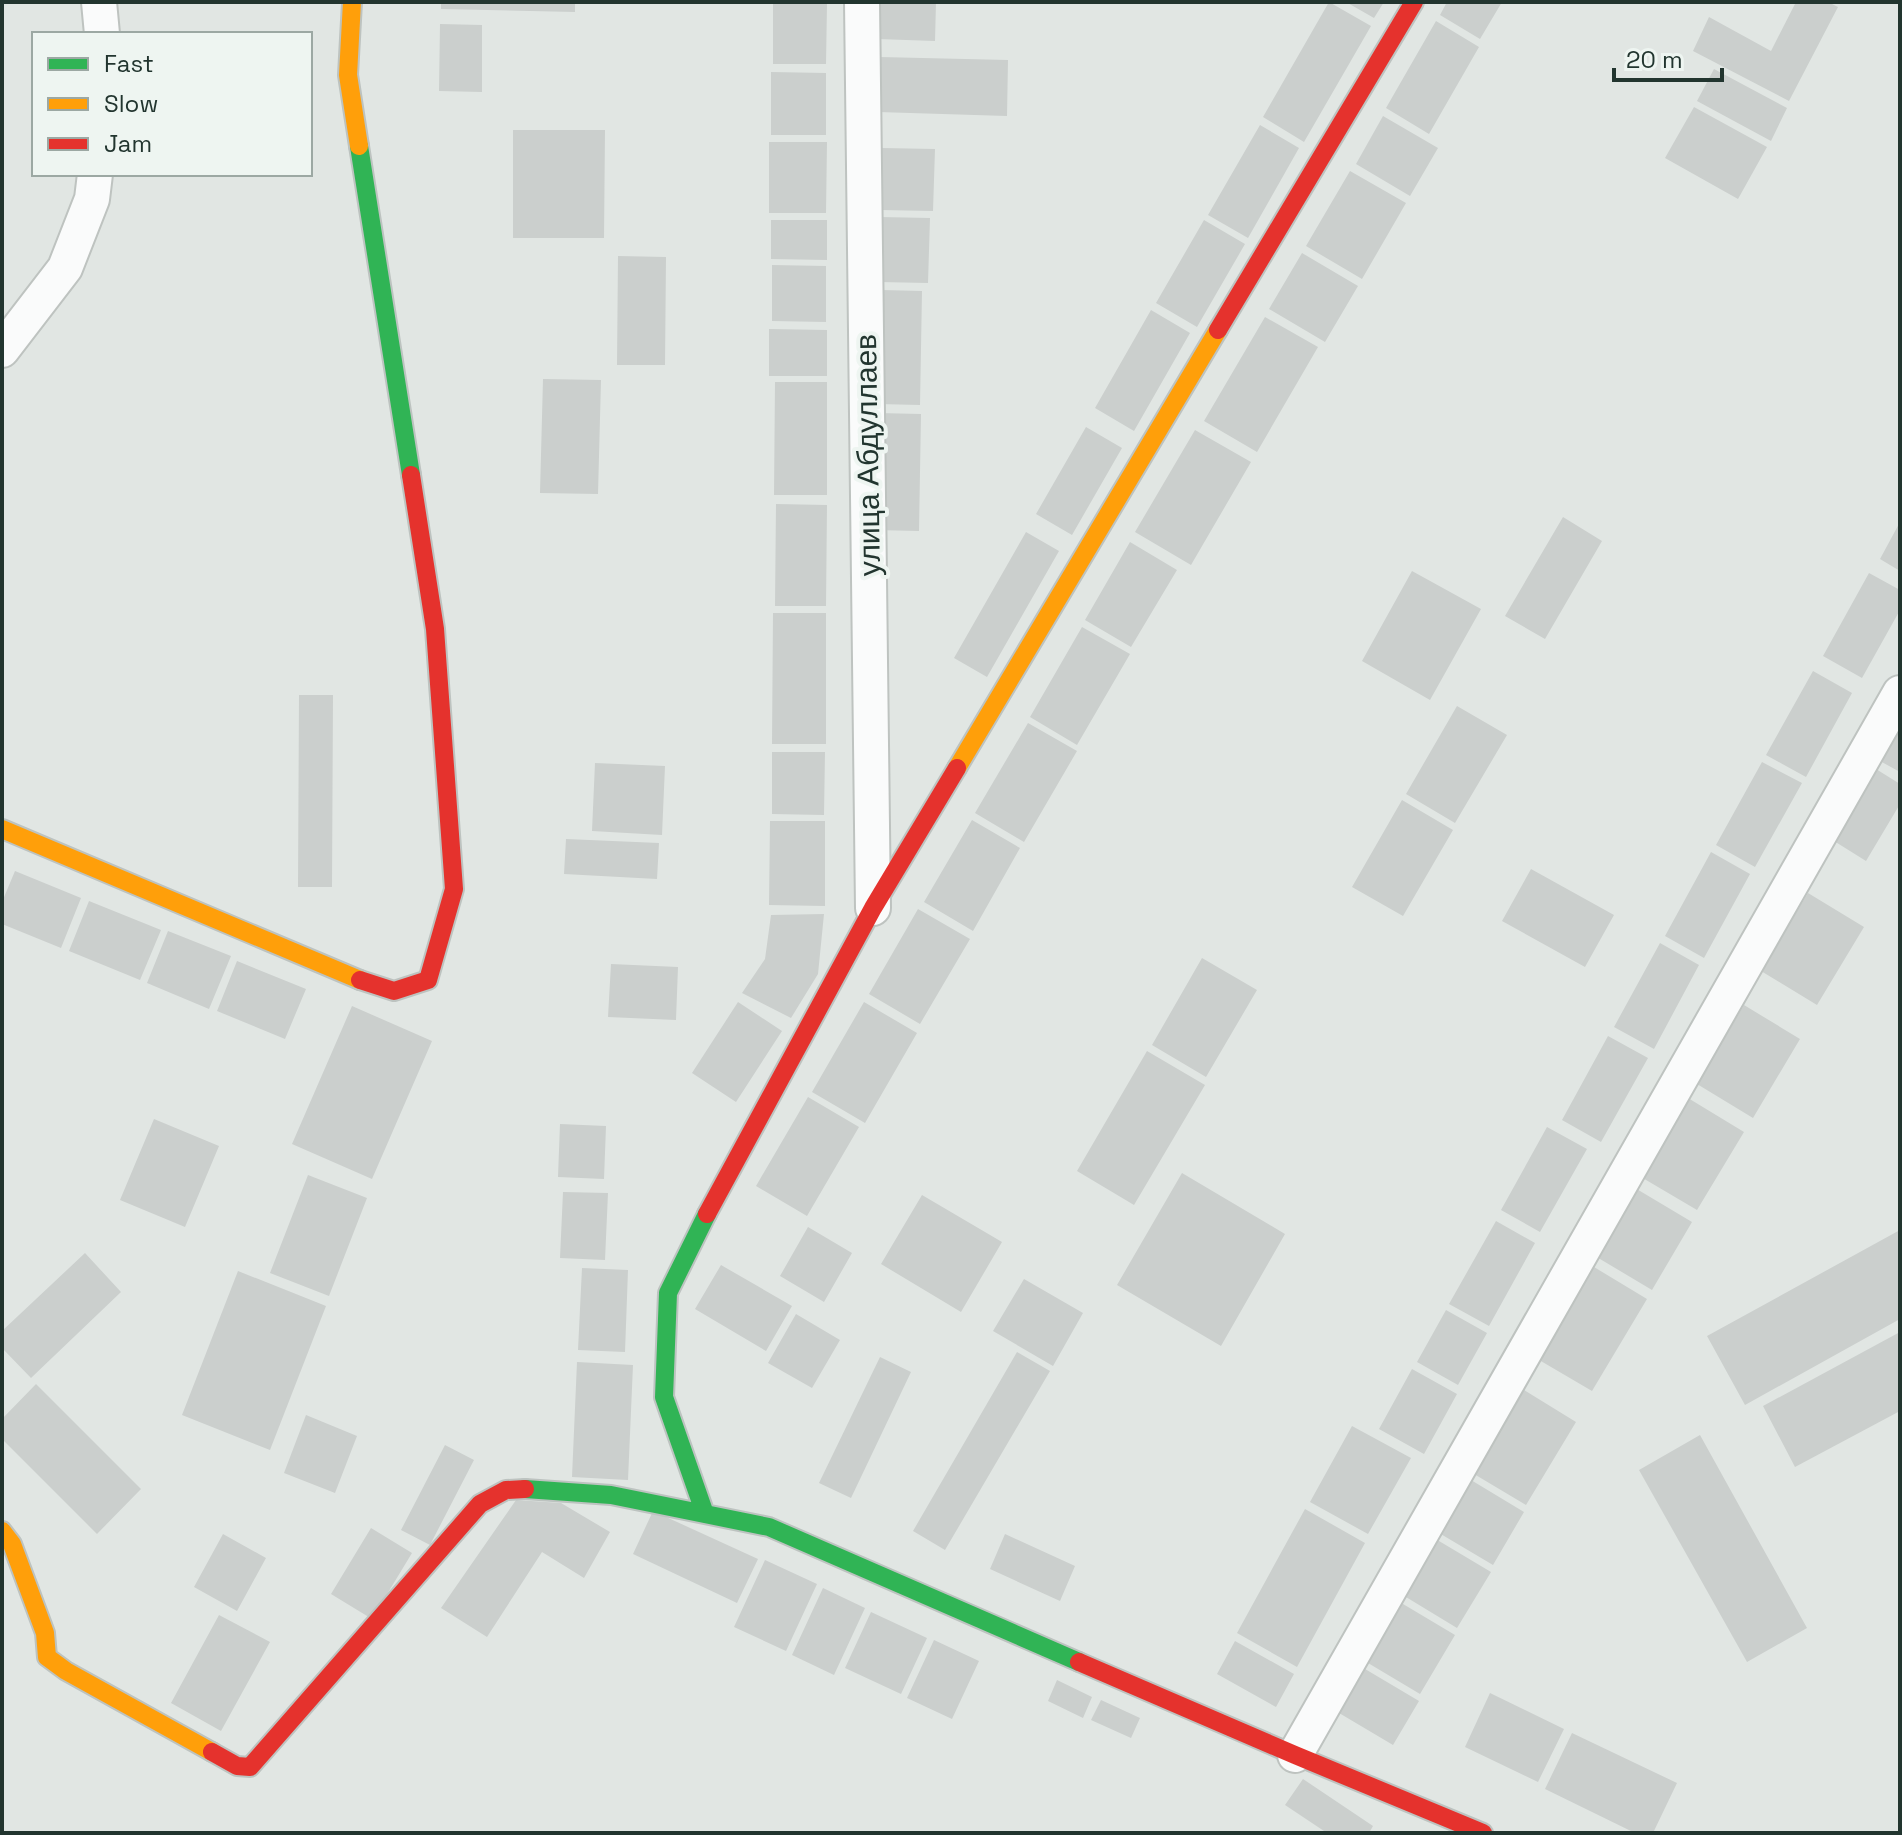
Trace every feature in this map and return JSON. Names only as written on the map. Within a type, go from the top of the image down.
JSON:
[{"type":"street","points":[[99,2],[102,32]]},
{"type":"street","points":[[2,829],[368,983],[394,991],[428,980],[454,889],[435,629],[348,75],[352,2]]},
{"type":"street","name":"улица Абдуллаев","points":[[862,2],[873,908]]},
{"type":"street","points":[[705,1514],[664,1397],[668,1293],[695,1236],[873,908],[1414,2]]},
{"type":"street","points":[[2,350],[65,268],[92,199],[95,176]]},
{"type":"street","points":[[1295,1755],[1900,693]]},
{"type":"street","points":[[2,1531],[12,1544],[45,1633],[47,1657],[66,1671],[237,1766],[250,1767],[480,1504],[506,1490],[533,1488],[611,1495],[769,1527],[1483,1833]]},
{"type":"building","points":[[441,2],[575,2],[575,12],[441,9]]},
{"type":"building","points":[[878,2],[936,2],[935,41],[877,39]]},
{"type":"building","points":[[1329,2],[1371,26],[1304,142],[1263,117]]},
{"type":"building","points":[[1346,2],[1384,2],[1374,18]]},
{"type":"building","points":[[1447,2],[1502,2],[1480,39],[1440,15]]},
{"type":"building","points":[[1796,2],[1828,2],[1838,7],[1789,101],[1693,51],[1709,17],[1771,51]]},
{"type":"building","points":[[773,4],[827,4],[826,64],[773,64]]},
{"type":"building","points":[[1436,21],[1479,47],[1429,134],[1386,108]]},
{"type":"building","points":[[440,24],[482,25],[482,92],[439,91]]},
{"type":"building","points":[[880,57],[1008,60],[1007,116],[878,112]]},
{"type":"building","points":[[1714,69],[1787,108],[1771,141],[1697,101]]},
{"type":"building","points":[[771,72],[826,73],[826,135],[771,135]]},
{"type":"building","points":[[1694,107],[1767,147],[1738,199],[1665,158]]},
{"type":"building","points":[[1383,116],[1438,148],[1410,196],[1356,164]]},
{"type":"building","points":[[1260,125],[1299,148],[1248,238],[1208,215]]},
{"type":"building","points":[[513,130],[605,130],[604,238],[513,238]]},
{"type":"building","points":[[769,142],[827,142],[826,213],[769,213]]},
{"type":"building","points":[[882,148],[935,149],[933,211],[881,210]]},
{"type":"building","points":[[1350,171],[1406,203],[1362,279],[1306,246]]},
{"type":"building","points":[[880,217],[930,218],[928,283],[879,282]]},
{"type":"building","points":[[771,220],[827,220],[827,260],[771,259]]},
{"type":"building","points":[[1204,220],[1245,244],[1197,327],[1156,303]]},
{"type":"building","points":[[1302,253],[1358,286],[1325,342],[1269,309]]},
{"type":"building","points":[[618,256],[666,257],[665,365],[617,365]]},
{"type":"building","points":[[772,265],[826,266],[826,322],[772,321]]},
{"type":"building","points":[[881,290],[922,291],[920,405],[878,404]]},
{"type":"building","points":[[1151,310],[1190,333],[1134,431],[1095,408]]},
{"type":"building","points":[[1265,317],[1318,347],[1257,452],[1204,421]]},
{"type":"building","points":[[769,329],[827,330],[827,376],[769,376]]},
{"type":"building","points":[[543,379],[601,380],[598,494],[540,493]]},
{"type":"building","points":[[775,382],[827,382],[827,495],[774,495]]},
{"type":"building","points":[[877,413],[921,414],[919,531],[875,530]]},
{"type":"building","points":[[1086,427],[1122,448],[1072,535],[1036,514]]},
{"type":"building","points":[[1195,430],[1251,462],[1191,565],[1135,532]]},
{"type":"building","points":[[776,504],[827,505],[826,606],[775,606]]},
{"type":"building","points":[[1563,517],[1602,541],[1545,639],[1505,616]]},
{"type":"building","points":[[1900,522],[1900,571],[1880,559]]},
{"type":"building","points":[[1026,532],[1059,551],[987,677],[954,658]]},
{"type":"building","points":[[1130,542],[1177,570],[1131,647],[1085,620]]},
{"type":"building","points":[[1412,571],[1481,609],[1430,700],[1362,661]]},
{"type":"building","points":[[1869,573],[1900,590],[1900,610],[1862,678],[1823,656]]},
{"type":"building","points":[[773,613],[826,613],[826,744],[772,744]]},
{"type":"building","points":[[1082,627],[1130,654],[1077,745],[1030,717]]},
{"type":"building","points":[[1813,671],[1852,693],[1806,777],[1766,755]]},
{"type":"building","points":[[299,695],[333,695],[332,887],[298,887]]},
{"type":"building","points":[[1457,706],[1507,735],[1455,823],[1406,794]]},
{"type":"building","points":[[1028,723],[1077,751],[1024,842],[975,813]]},
{"type":"building","points":[[1900,728],[1900,772],[1880,761]]},
{"type":"building","points":[[772,752],[825,752],[824,815],[772,814]]},
{"type":"building","points":[[1762,762],[1802,783],[1755,867],[1716,845]]},
{"type":"building","points":[[595,763],[665,766],[662,835],[592,831]]},
{"type":"building","points":[[1876,769],[1900,784],[1900,804],[1866,861],[1834,841]]},
{"type":"building","points":[[1402,800],[1453,830],[1403,916],[1352,887]]},
{"type":"building","points":[[972,820],[1020,848],[973,931],[924,902]]},
{"type":"building","points":[[770,821],[825,821],[825,906],[769,905]]},
{"type":"building","points":[[566,839],[659,843],[657,879],[564,874]]},
{"type":"building","points":[[1711,852],[1750,874],[1704,958],[1665,936]]},
{"type":"building","points":[[1531,869],[1614,915],[1585,967],[1502,921]]},
{"type":"building","points":[[15,871],[81,898],[61,948],[2,924],[2,902]]},
{"type":"building","points":[[1808,893],[1864,927],[1817,1005],[1761,971]]},
{"type":"building","points":[[89,901],[161,930],[140,980],[69,951]]},
{"type":"building","points":[[918,909],[970,939],[920,1024],[869,994]]},
{"type":"building","points":[[824,914],[818,974],[791,1018],[742,993],[765,959],[771,915]]},
{"type":"building","points":[[168,931],[231,956],[209,1009],[147,983]]},
{"type":"building","points":[[1660,943],[1699,965],[1654,1049],[1614,1027]]},
{"type":"building","points":[[1202,958],[1257,990],[1206,1077],[1152,1045]]},
{"type":"building","points":[[237,961],[306,989],[285,1039],[217,1011]]},
{"type":"building","points":[[611,964],[678,967],[676,1020],[608,1017]]},
{"type":"building","points":[[738,1002],[782,1031],[736,1102],[692,1073]]},
{"type":"building","points":[[864,1002],[917,1033],[865,1123],[812,1092]]},
{"type":"building","points":[[1744,1005],[1800,1039],[1753,1118],[1697,1084]]},
{"type":"building","points":[[352,1006],[432,1041],[372,1179],[292,1144]]},
{"type":"building","points":[[1608,1036],[1648,1058],[1601,1142],[1562,1120]]},
{"type":"building","points":[[1147,1051],[1205,1085],[1134,1205],[1077,1171]]},
{"type":"building","points":[[808,1097],[859,1127],[807,1216],[756,1186]]},
{"type":"building","points":[[1688,1098],[1744,1132],[1697,1210],[1641,1177]]},
{"type":"building","points":[[154,1119],[219,1146],[185,1227],[120,1200]]},
{"type":"building","points":[[560,1124],[606,1126],[604,1179],[558,1177]]},
{"type":"building","points":[[1547,1127],[1587,1149],[1540,1232],[1501,1210]]},
{"type":"building","points":[[1182,1173],[1285,1234],[1221,1346],[1117,1285]]},
{"type":"building","points":[[308,1175],[367,1198],[329,1296],[270,1273]]},
{"type":"building","points":[[1635,1188],[1692,1222],[1652,1290],[1595,1256]]},
{"type":"building","points":[[563,1192],[608,1193],[605,1260],[560,1258]]},
{"type":"building","points":[[922,1195],[1002,1242],[961,1312],[881,1264]]},
{"type":"building","points":[[1496,1221],[1535,1243],[1489,1326],[1449,1304]]},
{"type":"building","points":[[808,1227],[852,1253],[824,1302],[780,1276]]},
{"type":"building","points":[[1900,1230],[1900,1319],[1745,1405],[1707,1336]]},
{"type":"building","points":[[85,1253],[121,1292],[31,1378],[2,1348],[2,1331]]},
{"type":"building","points":[[1589,1264],[1647,1299],[1592,1391],[1534,1357]]},
{"type":"building","points":[[721,1265],[792,1306],[766,1351],[695,1309]]},
{"type":"building","points":[[582,1268],[628,1270],[625,1352],[578,1350]]},
{"type":"building","points":[[238,1271],[326,1306],[270,1450],[182,1415]]},
{"type":"building","points":[[1024,1279],[1083,1313],[1053,1366],[993,1331]]},
{"type":"building","points":[[1446,1310],[1487,1333],[1458,1385],[1417,1362]]},
{"type":"building","points":[[796,1314],[840,1340],[812,1388],[768,1363]]},
{"type":"building","points":[[1900,1332],[1900,1411],[1795,1467],[1763,1406]]},
{"type":"building","points":[[1017,1352],[1050,1371],[945,1550],[913,1531]]},
{"type":"building","points":[[880,1357],[911,1372],[851,1498],[819,1483]]},
{"type":"building","points":[[577,1362],[633,1365],[628,1480],[572,1477]]},
{"type":"building","points":[[1412,1369],[1457,1394],[1424,1454],[1379,1429]]},
{"type":"building","points":[[36,1384],[141,1489],[97,1534],[2,1439],[2,1419]]},
{"type":"building","points":[[1519,1387],[1576,1422],[1526,1505],[1469,1471]]},
{"type":"building","points":[[306,1415],[357,1436],[335,1493],[284,1473]]},
{"type":"building","points":[[1352,1426],[1411,1458],[1368,1534],[1310,1502]]},
{"type":"building","points":[[1700,1435],[1807,1628],[1747,1662],[1639,1470]]},
{"type":"building","points":[[445,1445],[474,1460],[430,1545],[401,1530]]},
{"type":"building","points":[[1466,1477],[1524,1512],[1493,1565],[1434,1530]]},
{"type":"building","points":[[516,1500],[561,1503],[610,1532],[584,1578],[542,1552],[487,1637],[441,1608]]},
{"type":"building","points":[[1305,1509],[1365,1543],[1297,1667],[1237,1633]]},
{"type":"building","points":[[653,1511],[758,1559],[737,1603],[633,1554]]},
{"type":"building","points":[[371,1528],[412,1553],[372,1619],[331,1594]]},
{"type":"building","points":[[223,1534],[266,1558],[237,1611],[194,1587]]},
{"type":"building","points":[[1005,1534],[1075,1566],[1060,1601],[990,1569]]},
{"type":"building","points":[[1434,1538],[1491,1572],[1457,1628],[1401,1594]]},
{"type":"building","points":[[765,1560],[817,1584],[786,1651],[734,1627]]},
{"type":"building","points":[[823,1588],[865,1608],[834,1675],[792,1655]]},
{"type":"building","points":[[1398,1601],[1455,1635],[1420,1694],[1363,1660]]},
{"type":"building","points":[[871,1612],[927,1638],[901,1694],[845,1668]]},
{"type":"building","points":[[219,1615],[270,1642],[221,1731],[171,1703]]},
{"type":"building","points":[[934,1640],[979,1661],[952,1719],[907,1698]]},
{"type":"building","points":[[1235,1641],[1294,1674],[1276,1707],[1217,1674]]},
{"type":"building","points":[[1360,1666],[1419,1701],[1393,1745],[1334,1710]]},
{"type":"building","points":[[1057,1680],[1092,1697],[1083,1718],[1048,1701]]},
{"type":"building","points":[[1490,1693],[1564,1729],[1538,1782],[1465,1747]]},
{"type":"building","points":[[1101,1700],[1140,1718],[1131,1738],[1091,1720]]},
{"type":"building","points":[[1572,1733],[1677,1783],[1653,1833],[1635,1833],[1545,1789]]},
{"type":"building","points":[[1303,1779],[1373,1826],[1369,1833],[1327,1833],[1285,1805]]},
{"type":"traffic: fast","points":[[359,146],[411,475]]},
{"type":"traffic: fast","points":[[705,1514],[664,1397],[668,1293],[707,1214]]},
{"type":"traffic: fast","points":[[525,1489],[611,1495],[769,1527],[1079,1662]]},
{"type":"traffic: slow","points":[[352,2],[348,75],[359,146]]},
{"type":"traffic: slow","points":[[957,768],[1218,330]]},
{"type":"traffic: slow","points":[[2,829],[360,980]]},
{"type":"traffic: slow","points":[[2,1531],[12,1544],[45,1633],[47,1657],[66,1671],[212,1752]]},
{"type":"traffic: jam","points":[[1218,330],[1414,2]]},
{"type":"traffic: jam","points":[[360,980],[394,991],[428,980],[454,889],[435,629],[411,475]]},
{"type":"traffic: jam","points":[[707,1214],[873,908],[957,768]]},
{"type":"traffic: jam","points":[[212,1752],[237,1766],[250,1767],[480,1504],[506,1490],[525,1489]]},
{"type":"traffic: jam","points":[[1079,1662],[1483,1833]]}]
